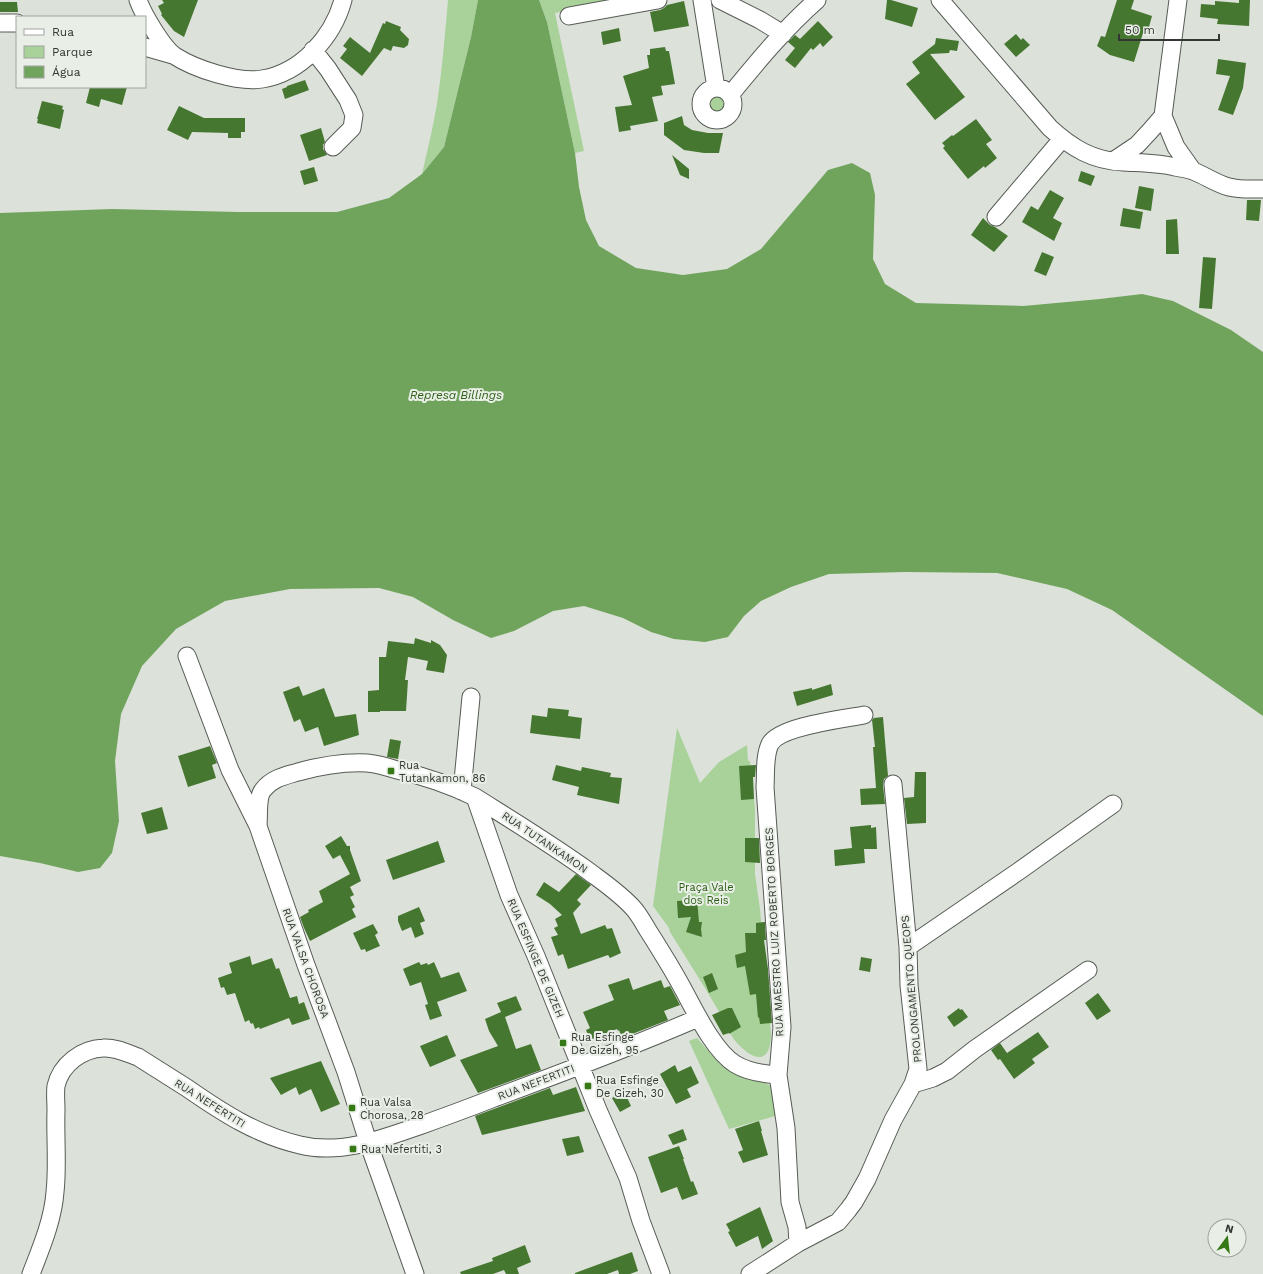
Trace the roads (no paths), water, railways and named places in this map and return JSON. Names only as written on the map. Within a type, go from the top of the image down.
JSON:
[{"type":"street","points":[[138,0],[146,16]]},
{"type":"street","points":[[146,47],[173,55],[198,67],[220,74],[242,78],[261,79],[278,75],[292,68],[322,42],[334,25],[343,0]]},
{"type":"street","points":[[569,16],[658,0]]},
{"type":"street","points":[[702,0],[723,91],[817,0]]},
{"type":"street","points":[[720,0],[760,20],[783,34]]},
{"type":"street","points":[[940,0],[1031,108],[1062,139],[1080,151],[1092,156],[1113,161],[1173,166],[1193,171],[1231,188],[1243,190],[1263,189]]},
{"type":"street","points":[[1178,0],[1163,116],[1176,147],[1193,171]]},
{"type":"street","points":[[146,17],[158,37],[173,55]]},
{"type":"street","points":[[0,22],[16,23]]},
{"type":"street","points":[[313,50],[328,69],[348,100],[354,115],[352,128],[333,147]]},
{"type":"street","points":[[1113,161],[1137,144],[1163,116]]},
{"type":"street","points":[[996,217],[1062,139]]},
{"type":"street","name":"RUA VALSA CHOROSA","points":[[187,656],[230,770],[258,826],[306,964],[346,1072],[368,1142],[415,1274]]},
{"type":"street","name":"RUA ESFINGE DE GIZEH","points":[[471,697],[469,794],[598,1110],[628,1178],[641,1221],[661,1274]]},
{"type":"street","name":"RUA MAESTRO LUIZ ROBERTO BORGES","points":[[798,1243],[797,1227],[790,1202],[786,1128],[778,1075],[782,1027],[765,787],[768,749],[775,738],[801,727],[864,715]]},
{"type":"street","name":"RUA TUTANKAMON","points":[[258,826],[260,797],[262,790],[277,778],[314,769],[368,763],[420,775],[469,794],[560,851],[601,880],[634,909],[667,962],[698,1018],[718,1049],[734,1064],[749,1071],[761,1074],[778,1075]]},
{"type":"street","name":"PROLONGAMENTO QUEOPS","points":[[798,1243],[838,1222],[848,1210],[867,1179],[893,1120],[914,1084],[918,1069],[910,992],[908,947],[893,784]]},
{"type":"street","points":[[908,947],[1019,872],[1113,804]]},
{"type":"street","points":[[914,1084],[933,1078],[947,1070],[1088,970]]},
{"type":"street","name":"RUA NEFERTITI","points":[[31,1274],[49,1224],[55,1195],[57,1170],[55,1125],[56,1086],[64,1069],[75,1058],[88,1050],[104,1048],[122,1051],[138,1057],[249,1128],[300,1145],[316,1148],[339,1148],[368,1142],[448,1116],[636,1044],[698,1018]]},
{"type":"street","points":[[750,1274],[798,1243]]},
{"type":"water","name":"Represa Billings","points":[[478,0],[539,0],[547,22],[575,153],[579,187],[586,220],[599,246],[636,268],[683,275],[727,269],[761,249],[828,170],[852,163],[870,173],[875,195],[873,259],[885,284],[916,303],[1023,306],[1142,294],[1173,301],[1231,330],[1263,352],[1263,716],[1112,610],[1067,589],[997,573],[906,572],[829,574],[791,587],[761,601],[744,616],[728,637],[705,642],[674,639],[651,632],[623,618],[584,606],[553,611],[514,631],[491,638],[453,620],[413,597],[379,588],[290,589],[225,601],[176,629],[142,666],[121,714],[115,761],[119,821],[112,853],[100,868],[78,872],[0,856],[0,213],[112,209],[238,212],[337,212],[389,198],[422,174],[444,147],[471,37]]},
{"type":"place","name":"Rua Tutankamon, 86","points":[[391,771]]},
{"type":"place","name":"Rua Esfinge De Gizeh, 95","points":[[563,1043]]},
{"type":"place","name":"Rua Esfinge De Gizeh, 30","points":[[588,1086]]},
{"type":"place","name":"Rua Valsa Chorosa, 28","points":[[352,1108]]},
{"type":"place","name":"Rua Nefertiti, 3","points":[[353,1149]]},
{"type":"park label","name":"Praça Vale dos Reis","points":[[706,893]]}]
